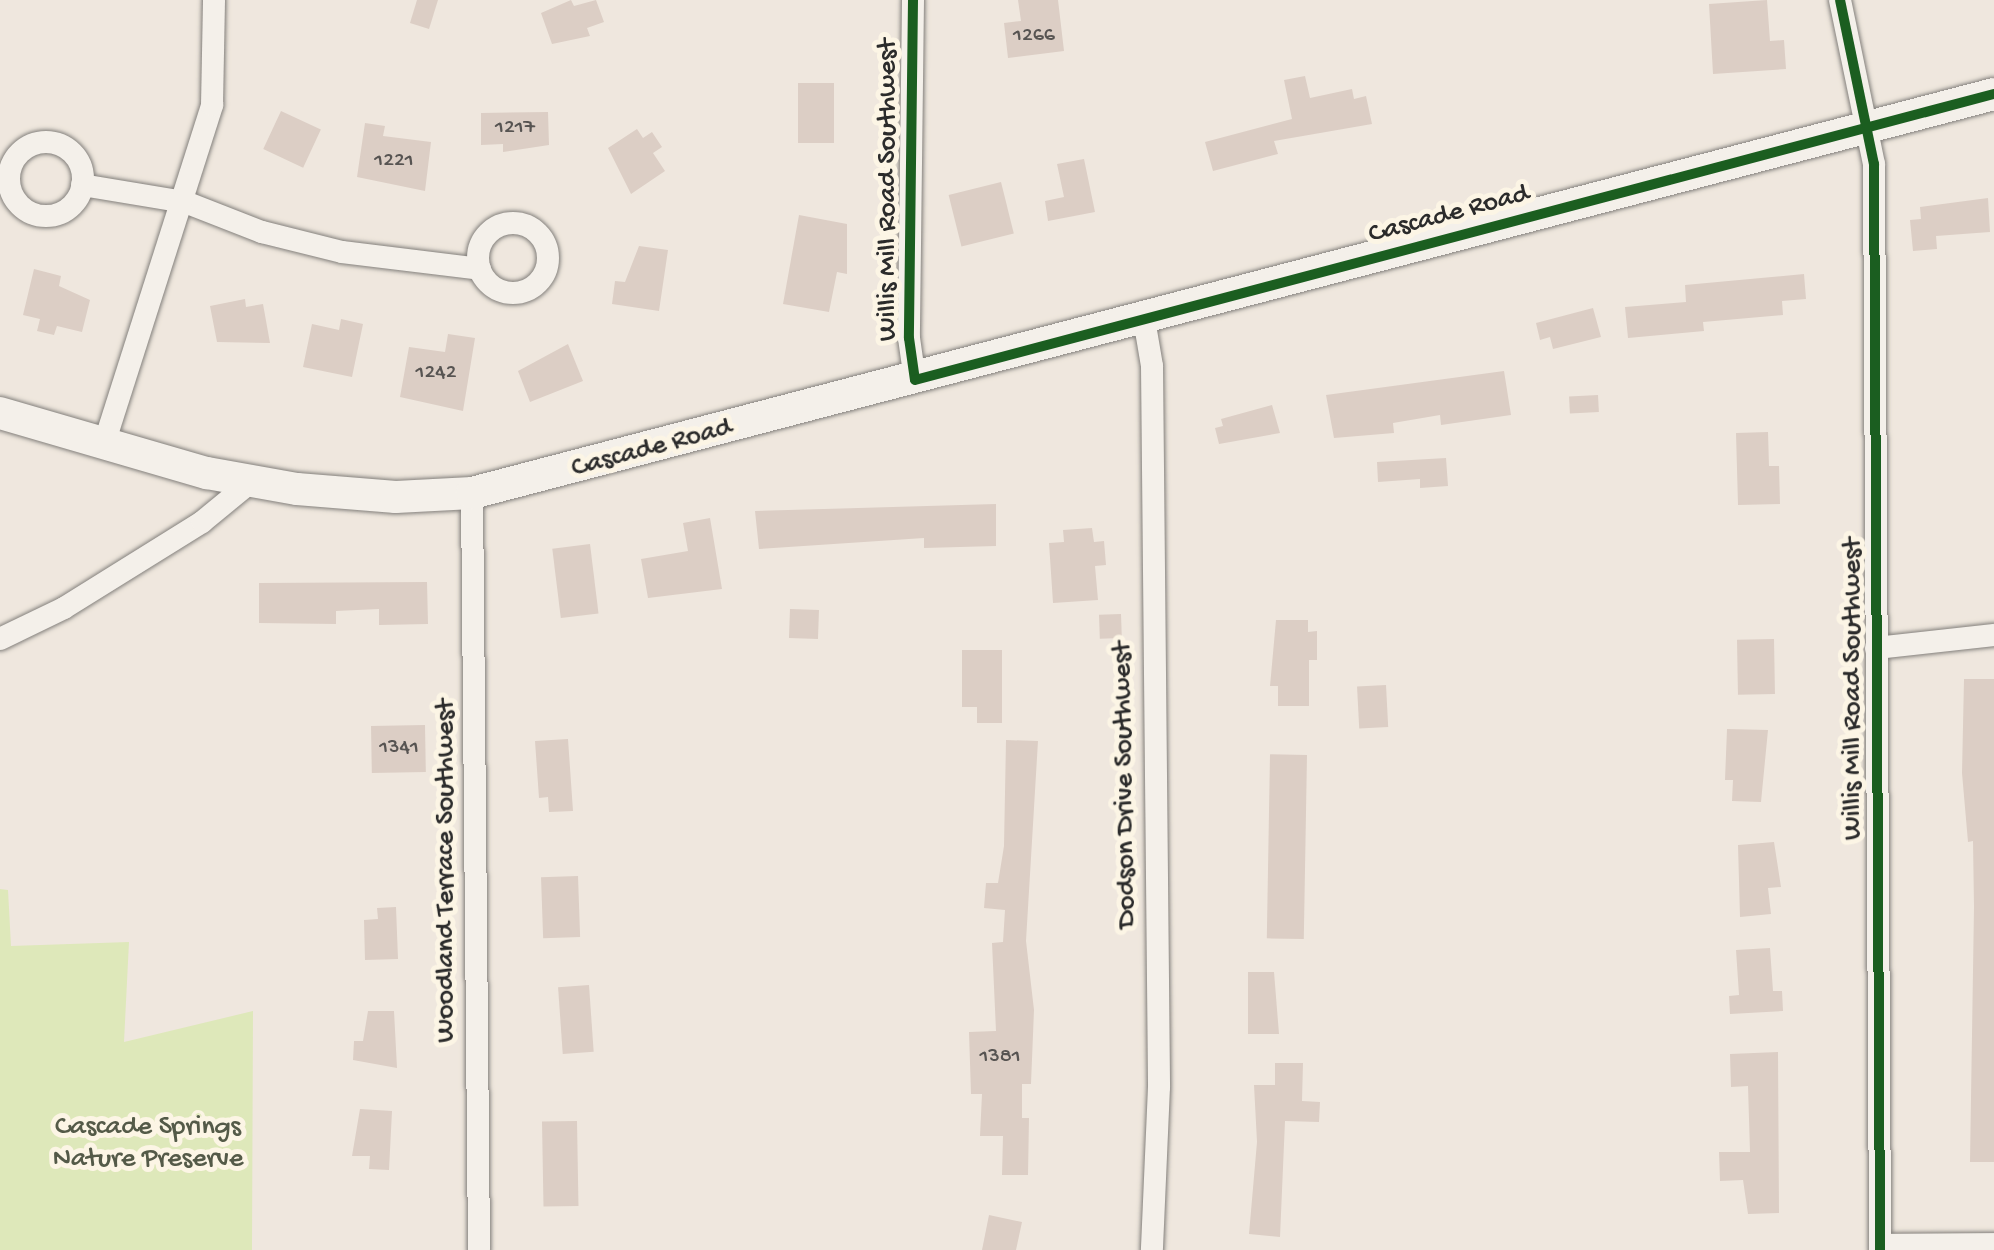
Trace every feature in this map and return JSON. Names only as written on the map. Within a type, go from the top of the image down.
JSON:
[{"type":"main road","name":"Cascade Road","points":[[0,412],[104,444],[252,481],[396,496],[472,493],[915,380],[1994,94]]},
{"type":"street","points":[[104,444],[185,202],[212,105],[214,0]]},
{"type":"street","name":"Willis Mill Road Southwest","points":[[913,0],[909,338],[915,380]]},
{"type":"street","name":"Willis Mill Road Southwest","points":[[1840,0],[1874,164],[1880,1248]]},
{"type":"street","points":[[82,185],[185,202],[262,232],[342,252],[480,269]]},
{"type":"street","name":"Dodson Drive Southwest","points":[[1144,319],[1152,366],[1159,1068],[1152,1250]]},
{"type":"street","points":[[0,639],[64,608],[202,522],[252,481]]},
{"type":"street","name":"Woodland Terrace Southwest","points":[[472,493],[480,1250]]},
{"type":"street","points":[[1876,648],[1994,635]]},
{"type":"street","points":[[1880,1248],[1994,1244]]},
{"type":"green space","name":"Cascade Springs Nature Preserve","points":[[0,889],[8,890],[11,946],[129,942],[124,1042],[253,1011],[252,1250],[0,1250]]},
{"type":"building","points":[[417,0],[438,0],[429,29],[410,23]]},
{"type":"building","points":[[571,0],[574,6],[596,0],[604,22],[587,28],[590,36],[552,44],[541,13]]},
{"type":"building","points":[[1018,0],[1058,0],[1064,51],[1008,58],[1004,23],[1021,21]]},
{"type":"building","points":[[1767,0],[1770,41],[1784,40],[1786,69],[1713,74],[1709,4]]},
{"type":"building","points":[[1305,76],[1310,98],[1352,89],[1354,99],[1366,96],[1372,124],[1274,141],[1278,154],[1213,171],[1205,142],[1292,119],[1284,80]]},
{"type":"building","points":[[798,83],[834,83],[834,143],[798,143]]},
{"type":"building","points":[[281,111],[321,130],[303,168],[263,149]]},
{"type":"building","points":[[548,112],[549,145],[503,152],[503,144],[481,145],[481,113]]},
{"type":"building","points":[[365,123],[385,126],[383,136],[431,142],[425,191],[357,177]]},
{"type":"building","points":[[637,129],[643,138],[652,132],[662,147],[653,153],[665,171],[631,194],[608,148]]},
{"type":"building","points":[[1084,159],[1095,212],[1048,221],[1045,201],[1064,197],[1057,164]]},
{"type":"building","points":[[1001,182],[1014,233],[961,246],[949,195]]},
{"type":"building","points":[[1988,198],[1990,232],[1936,236],[1937,249],[1913,251],[1910,220],[1921,219],[1920,207]]},
{"type":"building","points":[[799,215],[847,224],[847,274],[837,272],[829,312],[783,304]]},
{"type":"building","points":[[639,246],[668,250],[659,311],[612,304],[615,281],[625,282]]},
{"type":"building","points":[[34,269],[61,276],[59,286],[90,300],[82,332],[57,326],[54,335],[37,331],[40,319],[23,315]]},
{"type":"building","points":[[1804,274],[1806,299],[1782,301],[1783,315],[1703,322],[1704,331],[1628,338],[1625,307],[1686,302],[1685,285]]},
{"type":"building","points":[[245,299],[246,307],[263,304],[270,343],[217,342],[210,306]]},
{"type":"building","points":[[1593,308],[1601,337],[1553,349],[1550,337],[1540,340],[1536,323]]},
{"type":"building","points":[[341,319],[363,324],[352,377],[303,367],[312,324],[339,330]]},
{"type":"building","points":[[448,334],[475,338],[463,411],[400,397],[409,347],[445,352]]},
{"type":"building","points":[[568,344],[583,381],[530,402],[518,371]]},
{"type":"building","points":[[1504,371],[1511,415],[1441,425],[1440,415],[1393,423],[1394,433],[1334,438],[1326,395]]},
{"type":"building","points":[[1598,395],[1599,412],[1570,413],[1569,397]]},
{"type":"building","points":[[1272,405],[1280,433],[1219,444],[1215,428],[1223,426],[1221,419]]},
{"type":"building","points":[[1768,432],[1769,466],[1779,466],[1780,504],[1738,505],[1736,433]]},
{"type":"building","points":[[1446,458],[1448,486],[1420,488],[1420,479],[1378,482],[1377,462]]},
{"type":"building","points":[[996,504],[996,546],[924,548],[924,538],[759,549],[755,511]]},
{"type":"building","points":[[710,518],[722,589],[648,598],[641,559],[688,551],[683,523]]},
{"type":"building","points":[[1092,528],[1094,542],[1104,541],[1106,565],[1095,566],[1098,600],[1053,603],[1049,543],[1064,542],[1063,530]]},
{"type":"building","points":[[590,544],[599,613],[561,618],[552,549]]},
{"type":"building","points":[[427,582],[428,624],[379,625],[379,609],[336,611],[336,624],[259,623],[259,583]]},
{"type":"building","points":[[790,609],[819,610],[818,639],[789,638]]},
{"type":"building","points":[[1121,614],[1122,638],[1100,639],[1099,615]]},
{"type":"building","points":[[1276,620],[1308,620],[1308,632],[1317,631],[1317,660],[1309,660],[1309,706],[1278,706],[1278,686],[1270,686]]},
{"type":"building","points":[[1774,639],[1775,694],[1738,695],[1737,640]]},
{"type":"building","points":[[962,650],[1002,650],[1002,723],[977,723],[977,707],[962,707]]},
{"type":"building","points":[[1964,679],[1994,679],[1994,1162],[1970,1162],[1974,907],[1973,841],[1968,842],[1962,773]]},
{"type":"building","points":[[1386,685],[1388,727],[1359,728],[1357,687]]},
{"type":"building","points":[[425,725],[426,772],[372,773],[371,726]]},
{"type":"building","points":[[1727,729],[1768,730],[1761,802],[1732,801],[1733,780],[1725,780]]},
{"type":"building","points":[[568,739],[573,811],[549,812],[548,797],[539,798],[535,741]]},
{"type":"building","points":[[1006,740],[1038,741],[1026,941],[1034,1010],[1031,1084],[1022,1084],[1022,1118],[1029,1118],[1028,1175],[1002,1175],[1003,1136],[980,1136],[982,1094],[971,1094],[969,1032],[996,1031],[992,943],[1003,942],[1005,910],[984,908],[986,883],[998,883],[1004,846]]},
{"type":"building","points":[[1270,754],[1307,755],[1304,939],[1267,938]]},
{"type":"building","points":[[1774,842],[1781,887],[1768,888],[1771,914],[1740,917],[1738,845]]},
{"type":"building","points":[[578,876],[580,937],[543,938],[541,877]]},
{"type":"building","points":[[396,907],[398,959],[365,960],[364,920],[378,919],[377,908]]},
{"type":"building","points":[[1770,948],[1773,991],[1782,991],[1783,1011],[1730,1014],[1729,996],[1739,995],[1736,950]]},
{"type":"building","points":[[1248,972],[1274,972],[1279,1034],[1248,1034]]},
{"type":"building","points":[[589,985],[594,1052],[563,1054],[558,987]]},
{"type":"building","points":[[368,1011],[394,1011],[397,1068],[353,1060],[354,1041],[363,1041]]},
{"type":"building","points":[[1778,1052],[1779,1213],[1748,1214],[1743,1180],[1720,1181],[1719,1152],[1750,1152],[1748,1086],[1731,1087],[1730,1054]]},
{"type":"building","points":[[1275,1063],[1303,1063],[1302,1101],[1320,1102],[1319,1122],[1285,1121],[1280,1237],[1249,1234],[1257,1142],[1254,1085],[1275,1085]]},
{"type":"building","points":[[360,1109],[392,1111],[389,1170],[369,1169],[370,1156],[352,1156]]},
{"type":"building","points":[[577,1121],[578,1206],[543,1207],[542,1122]]},
{"type":"building","points":[[989,1215],[1022,1222],[1016,1250],[982,1250]]},
{"type":"cycle path","points":[[913,0],[909,338],[915,380],[1994,94]]},
{"type":"cycle path","points":[[1840,0],[1874,164],[1880,1250]]}]
